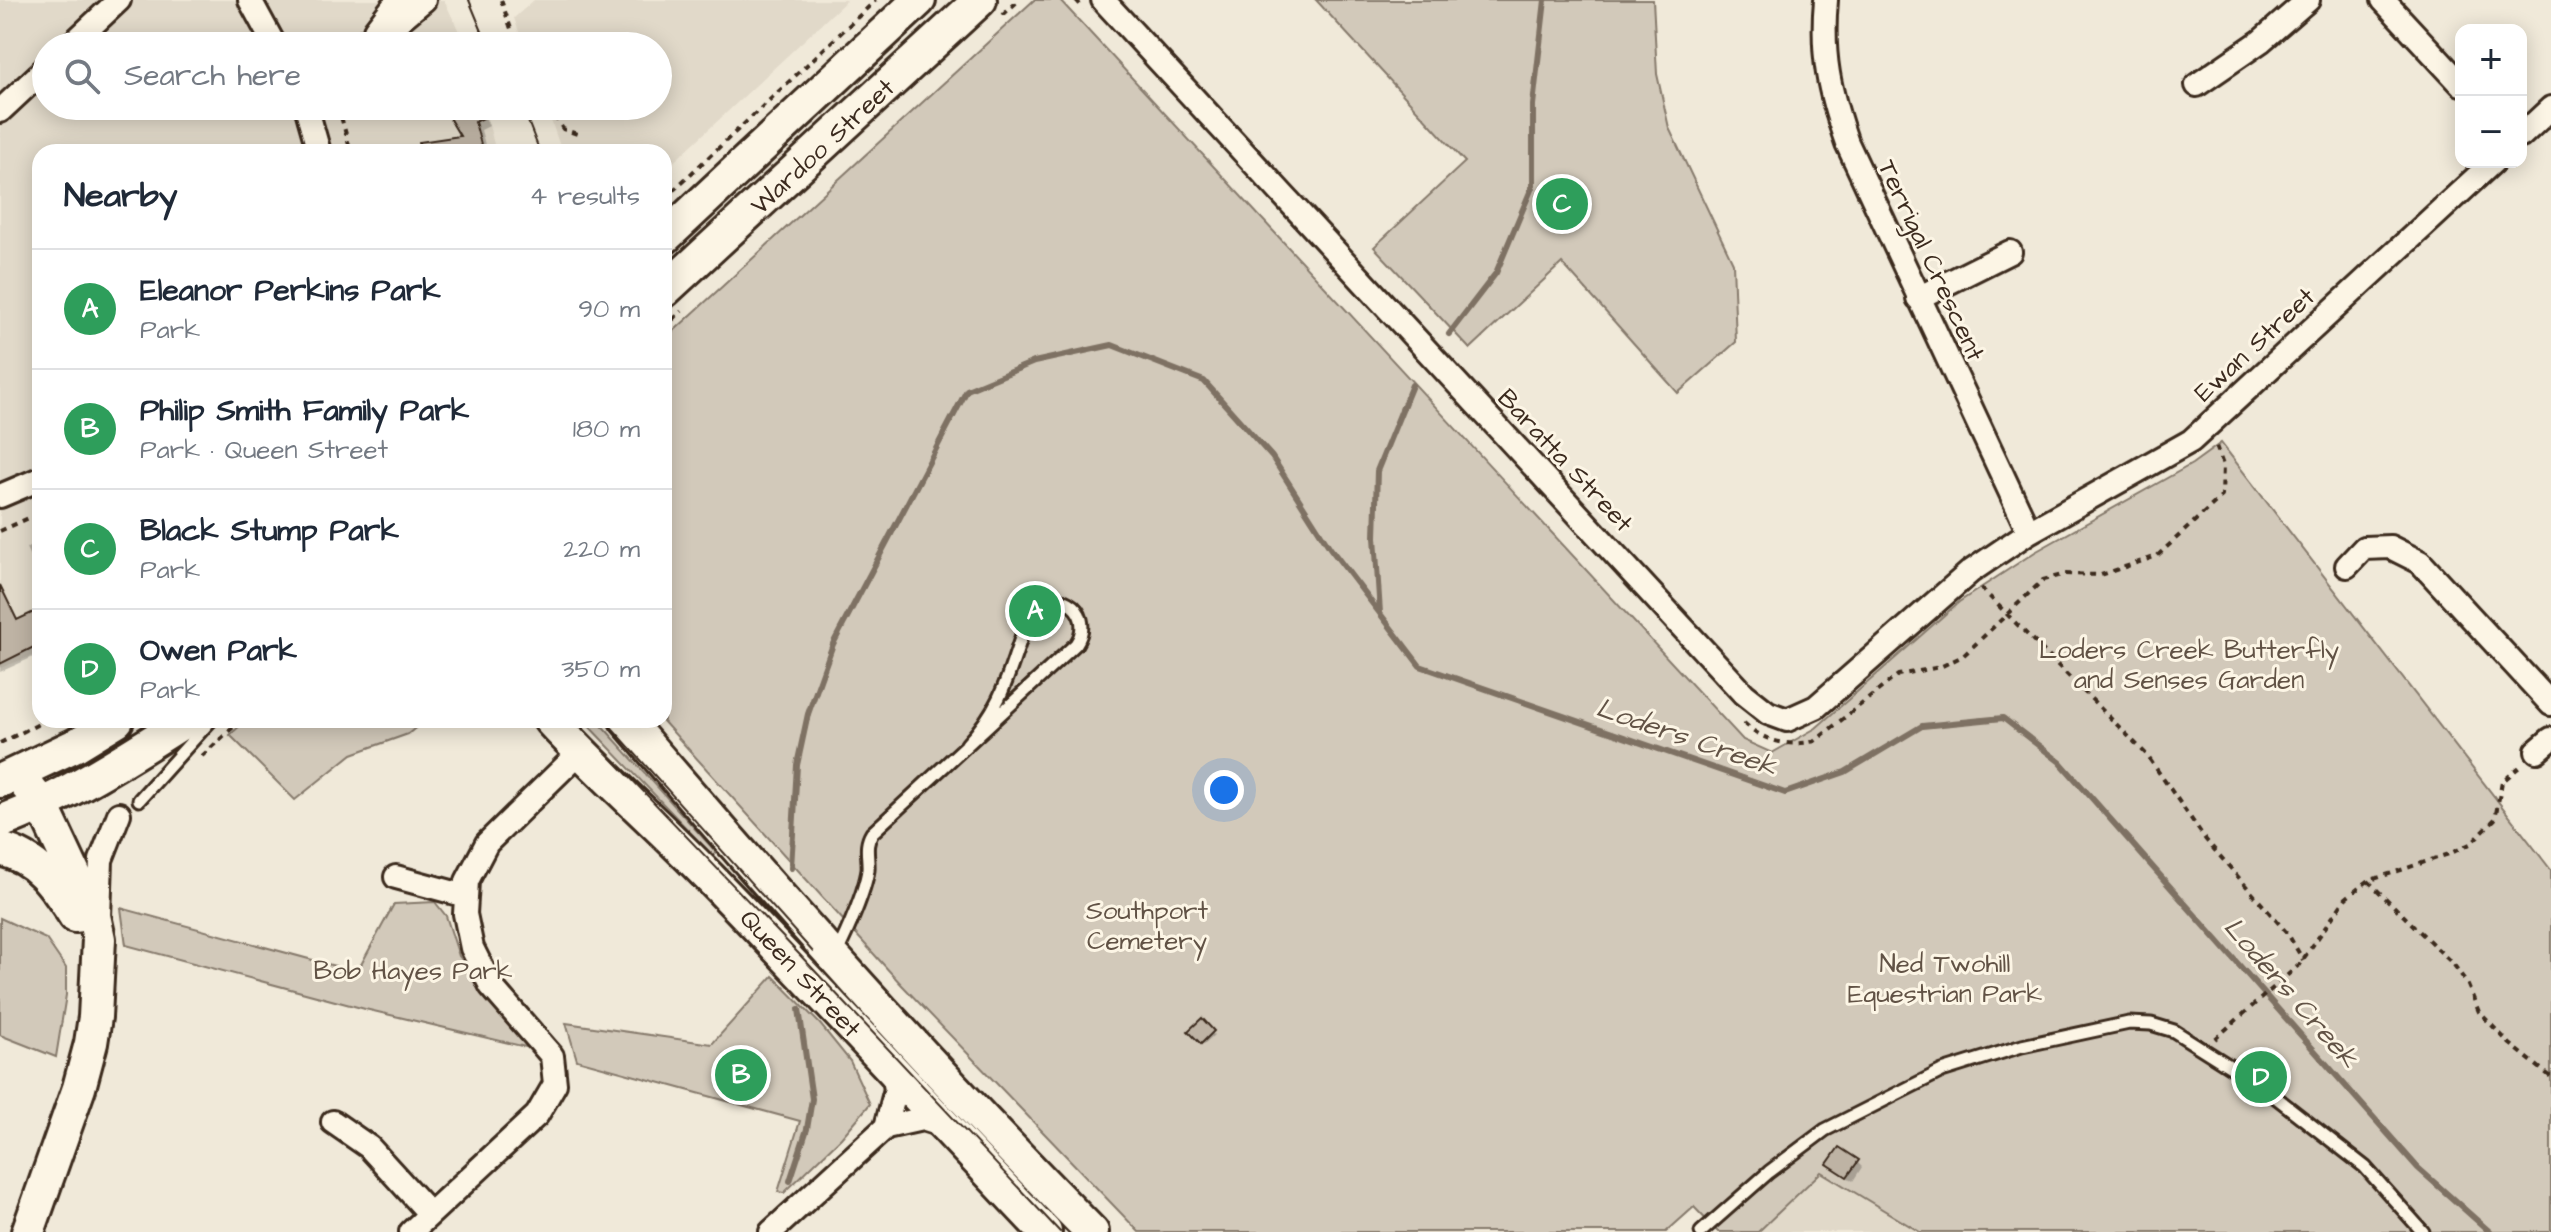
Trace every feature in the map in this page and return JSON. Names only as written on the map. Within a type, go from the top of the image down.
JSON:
[{"type":"street","points":[[85,32],[119,0]]},
{"type":"street","points":[[250,0],[267,32]]},
{"type":"street","points":[[373,32],[398,0]]},
{"type":"street","points":[[381,32],[424,0]]},
{"type":"street","name":"Wardoo Street","points":[[672,231],[919,0]]},
{"type":"street","name":"Wardoo Street","points":[[672,284],[980,0]]},
{"type":"street","name":"Terrigal Crescent","points":[[1826,0],[1823,36],[1834,105],[1847,143],[2029,532]]},
{"type":"street","points":[[2197,85],[2261,41],[2308,0]]},
{"type":"street","points":[[2383,0],[2455,78]]},
{"type":"street","name":"Baratta Street","points":[[1095,6],[1744,694],[1768,713],[1787,720],[1816,707],[1968,574],[2029,532]]},
{"type":"street","points":[[0,111],[32,81]]},
{"type":"street","points":[[2527,130],[2551,108]]},
{"type":"street","points":[[310,120],[317,144]]},
{"type":"street","name":"Ewan Street","points":[[2029,532],[2191,441],[2486,168]]},
{"type":"street","points":[[1918,298],[2010,252]]},
{"type":"street","points":[[0,496],[32,482]]},
{"type":"street","points":[[2347,566],[2364,548],[2390,547],[2420,562],[2551,704]]},
{"type":"street","points":[[97,983],[92,953],[22,813],[9,778],[104,728]]},
{"type":"street","points":[[22,813],[108,769],[173,728]]},
{"type":"street","name":"Queen Street","points":[[558,728],[696,863],[1045,1232]]},
{"type":"street","name":"Queen Street","points":[[633,728],[834,957],[1092,1232]]},
{"type":"street","points":[[411,1232],[537,1115],[555,1084],[552,1056],[491,986],[472,948],[465,914],[467,881],[487,843],[580,752]]},
{"type":"street","points":[[22,813],[94,916],[99,939]]},
{"type":"street","points":[[28,1232],[91,1043],[97,983],[100,868],[119,814]]},
{"type":"street","points":[[0,849],[24,857],[43,871],[75,916]]},
{"type":"street","points":[[396,877],[466,896]]},
{"type":"street","points":[[886,1127],[896,1089],[892,1070]]},
{"type":"street","points":[[771,1232],[886,1127],[917,1119],[933,1121],[945,1127]]},
{"type":"street","points":[[333,1122],[369,1147],[430,1214]]},
{"type":"lane","points":[[834,957],[867,873],[866,849],[870,836],[1076,644],[1082,624],[1078,612],[1064,600],[1051,599],[1033,610],[996,707],[985,725],[967,744]]},
{"type":"lane","points":[[139,800],[204,728]]},
{"type":"lane","points":[[1701,1232],[1769,1172],[1825,1130],[1942,1071],[2022,1046],[2129,1023],[2151,1024],[2174,1031],[2264,1088],[2365,1167],[2423,1232]]},
{"type":"path","points":[[501,0],[512,32]]},
{"type":"path","points":[[672,191],[876,0]]},
{"type":"path","points":[[1076,0],[1095,6]]},
{"type":"path","points":[[342,120],[349,144]]},
{"type":"path","points":[[557,120],[563,129],[580,135]]},
{"type":"path","points":[[1735,715],[1755,733],[1776,743],[1798,745],[1815,741],[1898,675],[1940,667],[1963,656],[2043,580],[2065,574],[2101,575],[2157,556],[2222,496],[2223,465],[2208,425]]},
{"type":"path","points":[[0,531],[32,517]]},
{"type":"path","points":[[1968,574],[2146,754],[2206,840],[2288,934],[2301,962]]},
{"type":"path","points":[[0,743],[32,727]]},
{"type":"path","points":[[193,765],[232,728]]},
{"type":"path","points":[[2204,1048],[2301,962],[2346,898],[2368,881],[2470,844],[2495,819],[2502,782],[2544,745]]},
{"type":"path","points":[[2368,881],[2454,965],[2467,983],[2479,1012],[2510,1044],[2551,1077]]},
{"type":"shaded area","points":[[0,0],[444,0],[459,32],[32,32],[32,120],[488,120],[494,144],[32,144],[32,656],[0,668]]},
{"type":"shaded area","points":[[534,0],[847,0],[672,164],[672,144],[559,144],[551,120],[672,120],[672,32],[519,32],[514,18]]},
{"type":"shaded area","points":[[1821,1171],[1920,1232],[1758,1232]]},
{"type":"green space","points":[[1034,0],[1060,0],[1743,740],[1772,753],[1816,728],[1959,602],[2035,552],[2192,464],[2221,443],[2551,870],[2551,1232],[1920,1232],[1821,1172],[1758,1232],[1718,1232],[1694,1207],[1666,1232],[1139,1232],[901,984],[669,728],[672,728],[672,333]]},
{"type":"green space","points":[[1316,0],[1653,0],[1657,74],[1669,128],[1733,263],[1736,342],[1678,393],[1562,263],[1470,349],[1374,247],[1465,162]]},
{"type":"green space","points":[[237,728],[415,728],[408,734],[352,754],[295,800],[230,735]]},
{"type":"green space","points":[[591,728],[604,728],[716,852],[712,855]]},
{"type":"green space","name":"Bob Hayes Park","points":[[435,902],[446,916],[459,956],[510,1018],[530,1048],[365,1009],[126,945],[121,908],[357,972],[394,904]]},
{"type":"green space","points":[[0,918],[46,939],[66,968],[66,995],[56,1057],[0,1035]]},
{"type":"green space","points":[[773,976],[820,1024],[850,1061],[870,1104],[841,1138],[784,1193],[778,1192],[800,1121],[577,1060],[566,1023],[712,1044]]},
{"type":"building","points":[[450,120],[479,120],[475,122],[481,144],[419,144],[419,142],[460,136]]},
{"type":"building","points":[[0,585],[17,620],[32,613],[32,648],[0,664]]},
{"type":"building","points":[[1202,1018],[1214,1031],[1201,1044],[1188,1031]]},
{"type":"building","points":[[1839,1147],[1859,1160],[1847,1177],[1827,1164]]},
{"type":"waterway","name":"Loders Creek","points":[[1449,334],[1496,273],[1533,185],[1533,105],[1545,0]]},
{"type":"waterway","name":"Loders Creek","points":[[791,868],[797,765],[808,714],[833,644],[967,390],[1034,362],[1112,345],[1204,381],[1272,457],[1330,548],[1420,666],[1785,793],[1845,772],[1922,726],[2003,718],[2060,762],[2418,1168],[2490,1232]]},
{"type":"waterway","name":"Loders Creek","points":[[1380,613],[1375,537],[1377,471],[1412,385]]},
{"type":"waterway","points":[[790,1181],[807,1129],[812,1099],[799,1009]]},
{"type":"tram line","points":[[469,0],[482,32]]},
{"type":"tram line","points":[[527,120],[537,144]]},
{"type":"tram line","points":[[583,728],[1060,1232]]},
{"type":"tram line","points":[[612,728],[813,952]]},
{"type":"place","name":"Black Stump Park","points":[[1562,204]]},
{"type":"place","name":"Eleanor Perkins Park","points":[[1035,611]]},
{"type":"place","name":"Philip Smith Family Park","points":[[741,1075]]},
{"type":"place","name":"Owen Park","points":[[2261,1077]]},
{"type":"park label","name":"Loders Creek Butterfly and Senses Garden","points":[[2189,664]]},
{"type":"park label","name":"Southport Cemetery","points":[[1147,925]]},
{"type":"park label","name":"Ned Twohill Equestrian Park","points":[[1945,978]]}]
